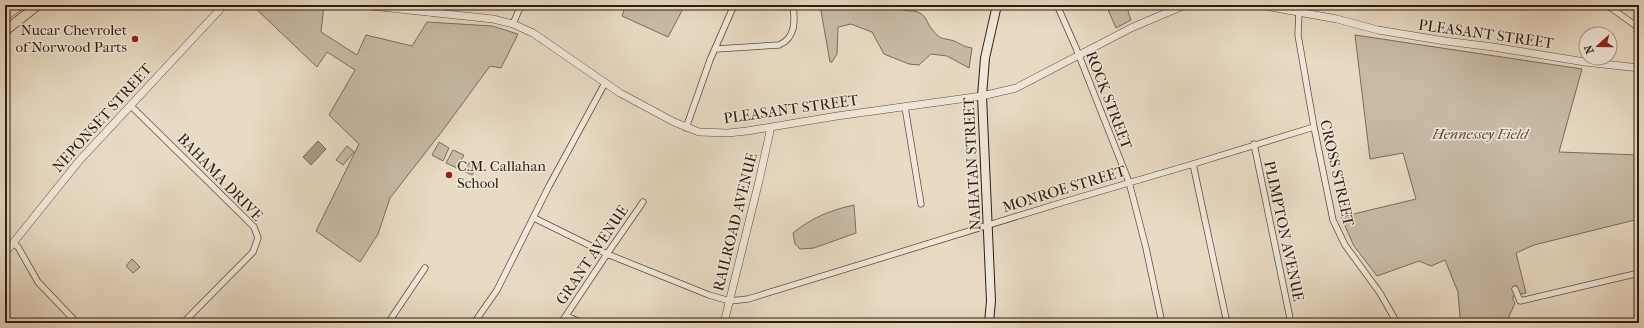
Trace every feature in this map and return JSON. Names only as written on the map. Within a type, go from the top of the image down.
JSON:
[{"type":"main road","points":[[5,16],[20,5]]},
{"type":"main road","points":[[5,31],[38,5]]},
{"type":"main road","name":"NAHATAN STREET","points":[[989,323],[992,301],[982,96],[985,58],[997,5]]},
{"type":"street","name":"NEPONSET STREET","points":[[5,253],[80,161],[224,5]]},
{"type":"street","name":"PLEASANT STREET","points":[[362,5],[423,9],[493,19],[513,24],[533,33],[605,83],[648,109],[686,128],[699,132],[728,133],[982,96],[1016,88],[1131,28],[1185,5]]},
{"type":"street","points":[[513,24],[521,5]]},
{"type":"street","points":[[686,128],[710,60],[734,5]]},
{"type":"street","points":[[716,49],[779,45],[785,43],[794,27],[792,5]]},
{"type":"street","name":"ROCK STREET","points":[[1057,5],[1129,182],[1146,248],[1162,323]]},
{"type":"street","name":"PLEASANT STREET","points":[[1260,5],[1337,19],[1378,30],[1445,42],[1585,62],[1639,68]]},
{"type":"street","points":[[1607,5],[1639,28]]},
{"type":"street","name":"CROSS STREET","points":[[1298,12],[1298,35],[1314,127],[1333,220],[1345,245],[1380,293],[1397,323]]},
{"type":"street","points":[[474,323],[497,290],[549,186],[605,83]]},
{"type":"street","name":"BAHAMA DRIVE","points":[[130,106],[254,227],[258,238],[253,252],[183,323]]},
{"type":"street","points":[[905,107],[921,204]]},
{"type":"street","name":"RAILROAD AVENUE","points":[[724,323],[771,127]]},
{"type":"street","name":"MONROE STREET","points":[[730,301],[748,299],[1314,127]]},
{"type":"street","name":"PLIMPTON AVENUE","points":[[1254,144],[1291,323]]},
{"type":"street","points":[[1193,164],[1227,323]]},
{"type":"street","name":"GRANT AVENUE","points":[[562,323],[643,202]]},
{"type":"street","points":[[534,218],[607,254],[709,295],[730,301]]},
{"type":"street","points":[[13,243],[18,247],[38,282],[77,323]]},
{"type":"street","points":[[388,323],[425,268]]},
{"type":"street","points":[[1514,289],[1520,301],[1639,273]]},
{"type":"street","points":[[566,316],[583,323]]},
{"type":"green space","points":[[252,5],[324,5],[321,32],[357,55],[366,35],[412,46],[427,22],[492,26],[518,34],[501,68],[490,66],[390,198],[378,234],[360,262],[316,231],[359,144],[329,115],[355,70],[327,52],[317,67]]},
{"type":"green space","points":[[626,5],[685,5],[668,37],[622,16]]},
{"type":"green space","points":[[822,5],[898,5],[905,11],[920,13],[924,16],[931,28],[939,37],[972,48],[969,68],[947,56],[931,54],[919,65],[909,64],[884,54],[872,32],[851,24],[838,27],[837,54],[832,62],[830,62],[821,11]]},
{"type":"green space","points":[[1106,5],[1126,5],[1131,20],[1116,28]]},
{"type":"green space","name":"Hennessey Field","points":[[1355,35],[1582,69],[1559,152],[1639,155],[1639,219],[1534,245],[1516,253],[1526,293],[1513,296],[1515,303],[1506,323],[1463,323],[1460,317],[1458,292],[1445,260],[1431,266],[1419,261],[1377,276],[1354,246],[1341,217],[1416,199],[1403,153],[1370,159]]},
{"type":"green space","points":[[439,142],[449,148],[443,161],[432,155]]},
{"type":"green space","points":[[347,146],[354,152],[343,165],[336,160]]},
{"type":"green space","points":[[453,150],[464,155],[457,168],[446,163]]},
{"type":"green space","points":[[471,160],[479,165],[472,175],[466,172],[465,169]]},
{"type":"green space","points":[[854,205],[856,233],[814,248],[800,249],[795,244],[793,233],[807,223],[829,212]]},
{"type":"green space","points":[[132,259],[140,267],[133,273],[126,266]]},
{"type":"shaded area","points":[[318,141],[326,149],[311,165],[303,157]]},
{"type":"place","name":"Nucar Chevrolet of Norwood Parts","points":[[135,39]]},
{"type":"place","name":"C.M. Callahan School","points":[[449,175]]}]
